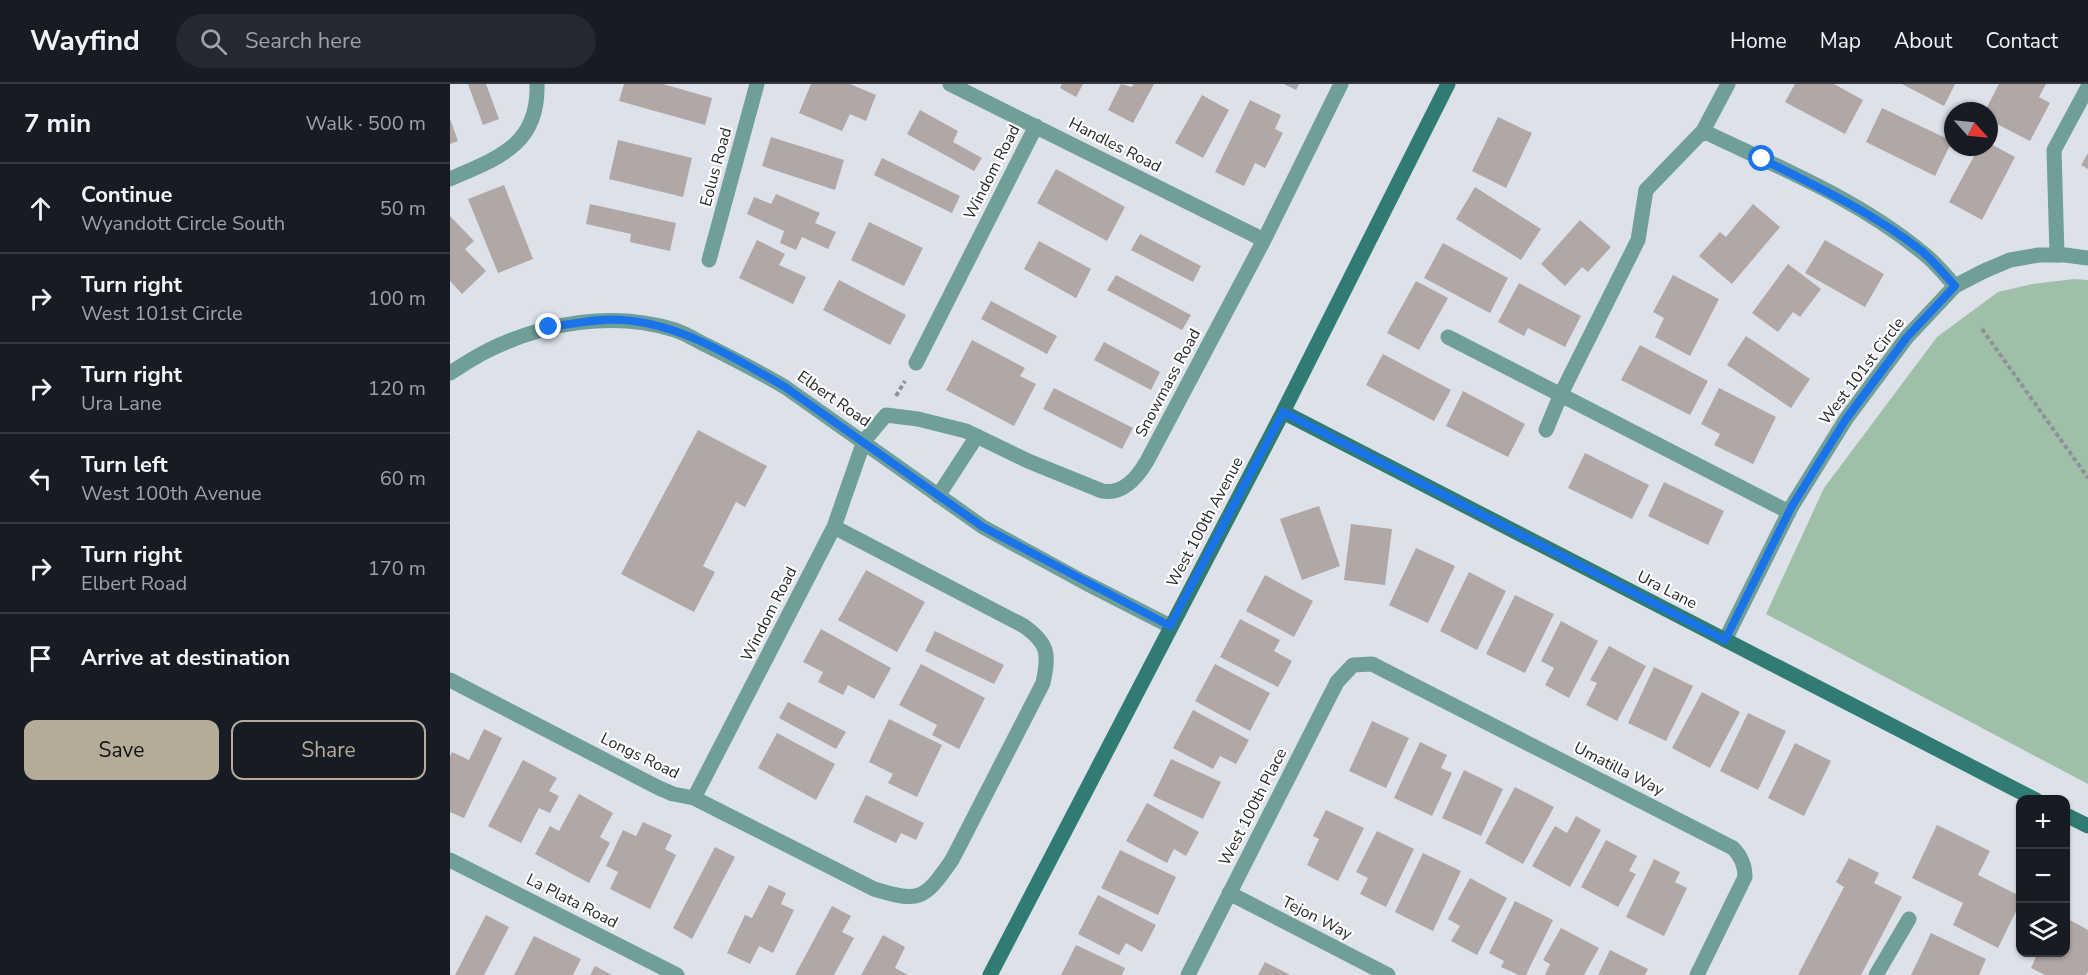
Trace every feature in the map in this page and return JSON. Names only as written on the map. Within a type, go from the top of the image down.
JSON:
[{"type":"street","points":[[456,177],[493,160],[522,139],[531,126],[537,84]]},
{"type":"street","name":"Eolus Road","points":[[709,260],[758,84]]},
{"type":"street","name":"Handles Road","points":[[950,84],[1264,240]]},
{"type":"street","name":"Snowmass Road","points":[[886,415],[918,419],[966,431],[1028,461],[1102,491],[1110,493],[1128,485],[1147,461],[1264,240],[1341,84]]},
{"type":"street","name":"West 100th Avenue","points":[[990,975],[1283,412],[1448,84]]},
{"type":"street","points":[[1546,430],[1561,394],[1638,240],[1646,190],[1703,131],[1728,84]]},
{"type":"street","points":[[2057,255],[2054,150],[2088,87]]},
{"type":"street","name":"Windom Road","points":[[916,363],[1036,126]]},
{"type":"street","points":[[1703,131],[1842,198],[1880,220],[1925,254],[1955,286]]},
{"type":"street","name":"West 101st Circle","points":[[1725,640],[1789,512],[1846,419],[1907,337],[1955,286],[2010,260],[2039,255],[2088,258]]},
{"type":"street","name":"Elbert Road","points":[[450,373],[490,350],[549,327],[601,320],[622,320],[678,331],[751,367],[785,387],[983,527],[1170,626]]},
{"type":"street","points":[[1448,336],[1789,512]]},
{"type":"street","name":"Ura Lane","points":[[1283,412],[2026,795]]},
{"type":"street","points":[[864,441],[886,415]]},
{"type":"street","points":[[938,496],[977,436]]},
{"type":"street","name":"Windom Road","points":[[694,798],[834,527],[864,441]]},
{"type":"street","name":"Longs Road","points":[[450,680],[659,788],[673,794],[694,798],[874,889],[902,898],[919,896],[936,883],[952,860],[1043,683],[1047,663],[1046,649],[1039,637],[1024,626],[834,527]]},
{"type":"street","name":"West 100th Place","points":[[1188,975],[1337,682],[1353,665],[1359,664]]},
{"type":"street","name":"Umatilla Way","points":[[1359,664],[1372,664],[1387,670],[1732,848],[1739,854],[1745,867],[1745,877],[1697,975]]},
{"type":"street","points":[[2070,817],[2088,826]]},
{"type":"street","name":"La Plata Road","points":[[450,860],[677,975]]},
{"type":"street","name":"Tejon Way","points":[[1229,893],[1388,975]]},
{"type":"street","points":[[1876,975],[1909,919]]},
{"type":"path","points":[[1982,329],[2088,478]]},
{"type":"path","points":[[886,415],[916,363]]},
{"type":"green space","points":[[2074,279],[2088,280],[2088,784],[1766,614],[1824,488],[1937,337],[1998,292],[2032,284]]},
{"type":"building","points":[[468,84],[486,84],[499,119],[483,125]]},
{"type":"building","points":[[624,84],[663,84],[712,98],[705,125],[619,101]]},
{"type":"building","points":[[811,84],[850,84],[876,95],[866,121],[850,114],[842,131],[799,113]]},
{"type":"building","points":[[1062,84],[1083,84],[1076,97],[1060,88]]},
{"type":"building","points":[[1121,84],[1132,87],[1133,84],[1154,84],[1133,123],[1108,110]]},
{"type":"building","points":[[1284,84],[1299,84],[1296,90]]},
{"type":"building","points":[[1795,84],[1834,84],[1863,100],[1845,134],[1785,102]]},
{"type":"building","points":[[1902,84],[1955,84],[1944,106]]},
{"type":"building","points":[[1999,84],[2046,84],[2039,97],[2050,103],[2030,141],[1998,125],[1998,102],[1990,102]]},
{"type":"building","points":[[1202,95],[1229,110],[1203,158],[1175,143]]},
{"type":"building","points":[[1250,100],[1281,115],[1275,129],[1283,133],[1265,168],[1255,163],[1244,186],[1215,172]]},
{"type":"building","points":[[1882,108],[1944,137],[1945,156],[1935,176],[1866,142]]},
{"type":"building","points":[[920,110],[958,131],[953,142],[982,158],[974,171],[907,134]]},
{"type":"building","points":[[1498,117],[1532,133],[1506,188],[1472,171]]},
{"type":"building","points":[[450,119],[458,141],[450,144]]},
{"type":"building","points":[[771,137],[844,160],[835,190],[762,166]]},
{"type":"building","points":[[618,140],[692,158],[683,197],[609,179]]},
{"type":"building","points":[[1998,148],[2015,157],[1982,220],[1949,202],[1974,156],[1998,156]]},
{"type":"building","points":[[2088,153],[2088,169],[2081,165]]},
{"type":"building","points":[[882,158],[960,196],[952,213],[874,175]]},
{"type":"building","points":[[1056,169],[1125,207],[1107,241],[1037,203]]},
{"type":"building","points":[[504,185],[533,259],[498,273],[468,199]]},
{"type":"building","points":[[1475,187],[1541,229],[1521,260],[1456,219]]},
{"type":"building","points":[[776,194],[820,213],[815,223],[836,232],[828,249],[802,237],[796,250],[780,243],[784,231],[747,214],[754,197],[771,204]]},
{"type":"building","points":[[590,204],[676,223],[670,251],[630,242],[631,234],[586,224]]},
{"type":"building","points":[[1753,204],[1780,227],[1732,284],[1699,256],[1720,232],[1726,237]]},
{"type":"building","points":[[450,216],[474,241],[465,249],[486,271],[462,294],[450,281]]},
{"type":"building","points":[[1580,220],[1611,247],[1588,272],[1582,267],[1565,286],[1541,264]]},
{"type":"building","points":[[869,222],[923,248],[904,286],[851,260]]},
{"type":"building","points":[[1140,234],[1201,266],[1193,282],[1131,250]]},
{"type":"building","points":[[757,240],[785,254],[779,265],[806,277],[793,304],[739,278]]},
{"type":"building","points":[[1825,240],[1884,274],[1865,307],[1805,273]]},
{"type":"building","points":[[1039,241],[1091,269],[1076,298],[1024,269]]},
{"type":"building","points":[[1443,243],[1508,278],[1490,313],[1424,278]]},
{"type":"building","points":[[1788,264],[1821,289],[1800,317],[1793,312],[1778,332],[1752,313]]},
{"type":"building","points":[[1116,275],[1191,315],[1182,330],[1107,290]]},
{"type":"building","points":[[1673,275],[1719,299],[1690,356],[1655,337],[1664,318],[1653,312]]},
{"type":"building","points":[[839,280],[906,315],[890,345],[823,310]]},
{"type":"building","points":[[1416,281],[1448,298],[1419,350],[1387,333]]},
{"type":"building","points":[[1519,283],[1581,316],[1565,347],[1528,328],[1524,336],[1498,322]]},
{"type":"building","points":[[991,301],[1057,336],[1047,354],[981,319]]},
{"type":"building","points":[[1746,336],[1810,379],[1791,408],[1727,365]]},
{"type":"building","points":[[972,340],[1025,368],[1020,376],[1036,384],[1014,426],[946,390]]},
{"type":"building","points":[[1104,342],[1160,372],[1151,390],[1094,360]]},
{"type":"building","points":[[1640,345],[1708,381],[1690,415],[1621,380]]},
{"type":"building","points":[[1383,354],[1451,390],[1434,421],[1366,385]]},
{"type":"building","points":[[1054,388],[1133,428],[1122,449],[1043,409]]},
{"type":"building","points":[[1719,388],[1776,417],[1753,464],[1714,445],[1720,434],[1701,424]]},
{"type":"building","points":[[1463,391],[1525,424],[1508,457],[1446,426]]},
{"type":"building","points":[[698,430],[767,466],[745,507],[736,502],[703,566],[715,572],[694,612],[621,574]]},
{"type":"building","points":[[1585,453],[1649,485],[1632,519],[1568,488]]},
{"type":"building","points":[[1664,482],[1724,511],[1708,545],[1648,516]]},
{"type":"building","points":[[1319,506],[1340,566],[1302,580],[1280,519]]},
{"type":"building","points":[[1351,524],[1392,529],[1385,585],[1344,580]]},
{"type":"building","points":[[1416,548],[1455,566],[1428,623],[1389,605]]},
{"type":"building","points":[[866,570],[925,602],[897,652],[838,620]]},
{"type":"building","points":[[1469,572],[1506,591],[1477,650],[1440,631]]},
{"type":"building","points":[[1265,575],[1313,601],[1294,637],[1246,611]]},
{"type":"building","points":[[1515,595],[1554,614],[1525,673],[1486,654]]},
{"type":"building","points":[[1240,619],[1280,640],[1274,651],[1292,661],[1278,687],[1220,657]]},
{"type":"building","points":[[1561,621],[1598,641],[1569,698],[1545,685],[1554,668],[1541,661]]},
{"type":"building","points":[[821,629],[891,668],[874,699],[848,685],[843,695],[818,682],[823,672],[803,662]]},
{"type":"building","points":[[935,631],[1004,665],[994,684],[925,651]]},
{"type":"building","points":[[1609,646],[1646,666],[1617,721],[1586,705],[1597,683],[1590,680]]},
{"type":"building","points":[[921,664],[985,698],[959,749],[932,735],[937,725],[899,705]]},
{"type":"building","points":[[1215,664],[1270,693],[1250,731],[1195,701]]},
{"type":"building","points":[[1654,667],[1693,686],[1666,741],[1628,723]]},
{"type":"building","points":[[1702,692],[1740,712],[1710,768],[1672,748]]},
{"type":"building","points":[[788,702],[846,732],[836,749],[779,718]]},
{"type":"building","points":[[1193,710],[1249,740],[1236,764],[1220,756],[1213,769],[1173,748]]},
{"type":"building","points":[[1748,713],[1786,731],[1758,790],[1720,771]]},
{"type":"building","points":[[889,719],[942,745],[917,797],[888,783],[893,774],[869,762]]},
{"type":"building","points":[[1372,721],[1409,738],[1386,788],[1349,771]]},
{"type":"building","points":[[484,729],[502,738],[464,818],[450,812],[450,757],[452,752],[469,760]]},
{"type":"building","points":[[777,733],[835,764],[816,800],[758,768]]},
{"type":"building","points":[[1420,742],[1447,755],[1441,768],[1452,773],[1432,816],[1394,798]]},
{"type":"building","points":[[1795,743],[1831,761],[1804,816],[1768,798]]},
{"type":"building","points":[[1171,759],[1221,782],[1203,819],[1153,796]]},
{"type":"building","points":[[523,760],[557,778],[549,791],[559,796],[550,813],[539,808],[521,843],[488,826]]},
{"type":"building","points":[[1464,770],[1503,789],[1481,836],[1442,818]]},
{"type":"building","points":[[1515,787],[1554,807],[1523,864],[1485,843]]},
{"type":"building","points":[[579,794],[613,813],[600,837],[610,843],[589,883],[535,854],[550,826],[559,831]]},
{"type":"building","points":[[866,795],[924,823],[916,840],[901,833],[896,843],[853,822]]},
{"type":"building","points":[[1147,803],[1199,832],[1186,856],[1174,849],[1167,863],[1126,841]]},
{"type":"building","points":[[1326,810],[1364,828],[1338,881],[1307,865],[1319,839],[1313,836]]},
{"type":"building","points":[[1576,816],[1601,830],[1570,887],[1532,866],[1555,826],[1567,833]]},
{"type":"building","points":[[643,822],[672,835],[665,849],[676,855],[650,909],[610,889],[618,872],[606,866],[623,830],[636,836]]},
{"type":"building","points":[[1937,825],[1990,851],[1978,875],[2016,894],[2016,911],[1998,948],[1953,925],[1963,903],[1912,878]]},
{"type":"building","points":[[1377,831],[1414,849],[1386,907],[1360,894],[1368,878],[1356,872]]},
{"type":"building","points":[[1606,840],[1637,856],[1629,871],[1636,874],[1618,907],[1581,887]]},
{"type":"building","points":[[715,847],[735,857],[692,939],[673,928]]},
{"type":"building","points":[[1120,850],[1176,877],[1158,915],[1101,888]]},
{"type":"building","points":[[1423,853],[1461,871],[1433,931],[1395,912]]},
{"type":"building","points":[[1849,858],[1879,873],[1874,883],[1902,897],[1861,975],[1798,975],[1844,887],[1836,882]]},
{"type":"building","points":[[1654,859],[1680,872],[1675,882],[1687,888],[1664,936],[1626,917]]},
{"type":"building","points":[[1470,878],[1507,898],[1477,955],[1451,941],[1460,926],[1448,919]]},
{"type":"building","points":[[769,885],[786,893],[781,904],[794,910],[773,953],[759,946],[750,964],[727,953],[745,915],[752,918]]},
{"type":"building","points":[[1098,895],[1156,925],[1142,952],[1126,943],[1119,955],[1078,934]]},
{"type":"building","points":[[1515,901],[1553,920],[1526,975],[1519,975],[1501,967],[1504,961],[1489,953]]},
{"type":"building","points":[[832,906],[851,916],[842,932],[854,938],[834,975],[795,975]]},
{"type":"building","points":[[486,915],[509,927],[484,975],[455,975]]},
{"type":"building","points":[[2070,920],[2088,930],[2088,972],[2086,975],[2045,975],[2031,968],[2036,957],[2070,957]]},
{"type":"building","points":[[1561,928],[1599,948],[1584,975],[1545,975],[1550,964],[1543,960]]},
{"type":"building","points":[[1931,933],[1986,959],[1979,975],[1911,975]]},
{"type":"building","points":[[883,935],[905,947],[895,968],[908,975],[861,975]]},
{"type":"building","points":[[534,936],[581,959],[573,975],[514,975]]},
{"type":"building","points":[[1076,945],[1125,968],[1122,975],[1061,975]]},
{"type":"building","points":[[1610,950],[1648,969],[1645,975],[1598,975]]},
{"type":"building","points":[[1265,962],[1290,975],[1258,975]]},
{"type":"building","points":[[595,966],[612,975],[590,975]]},
{"type":"route","points":[[549,327],[601,320],[622,320],[678,331],[751,367],[785,387],[983,527],[1170,626],[1283,412],[1725,640],[1792,506],[1846,419],[1907,337],[1955,286],[1925,254],[1880,220],[1842,198],[1762,159]]}]
